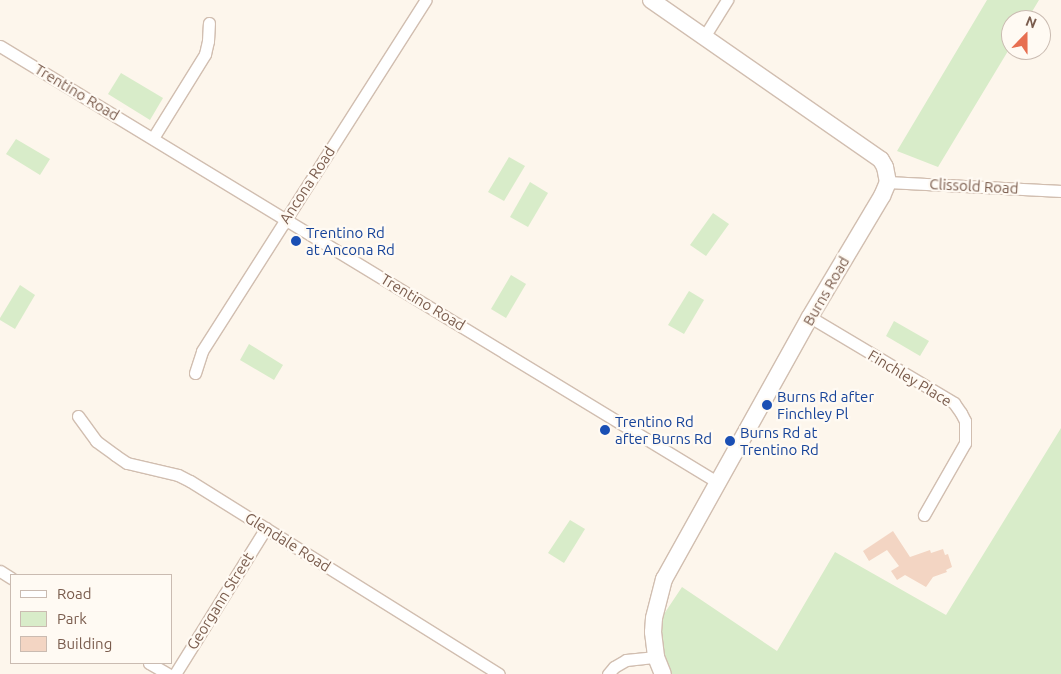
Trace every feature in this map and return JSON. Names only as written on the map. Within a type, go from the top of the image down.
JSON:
[{"type":"main road","points":[[651,0],[881,160],[885,167],[888,182]]},
{"type":"main road","name":"Burns Road","points":[[663,674],[656,657],[654,618],[664,579],[810,317],[882,196],[888,182]]},
{"type":"street","name":"Ancona Road","points":[[196,373],[202,351],[426,0]]},
{"type":"street","points":[[704,37],[727,0]]},
{"type":"street","points":[[153,138],[205,54],[209,23]]},
{"type":"street","name":"Trentino Road","points":[[0,46],[286,218],[717,482]]},
{"type":"street","name":"Clissold Road","points":[[888,182],[1061,191]]},
{"type":"street","name":"Finchley Place","points":[[810,317],[954,403],[961,412],[965,421],[965,443],[924,515]]},
{"type":"street","name":"Glendale Road","points":[[78,416],[96,441],[121,459],[139,466],[184,478],[499,674]]},
{"type":"street","name":"Georgann Street","points":[[175,674],[266,528]]},
{"type":"street","points":[[608,674],[614,667],[626,660],[656,657]]},
{"type":"street","points":[[151,664],[168,674]]},
{"type":"green space","points":[[987,0],[1039,0],[1033,10],[1001,10],[1001,60],[1003,60],[938,167],[897,151]]},
{"type":"green space","points":[[121,73],[163,98],[150,120],[108,94]]},
{"type":"green space","points":[[16,139],[50,159],[40,175],[6,154]]},
{"type":"green space","points":[[509,157],[525,166],[504,201],[488,192]]},
{"type":"green space","points":[[530,182],[548,193],[528,227],[510,217]]},
{"type":"green space","points":[[713,213],[729,224],[706,256],[690,245]]},
{"type":"green space","points":[[511,275],[526,284],[506,318],[491,309]]},
{"type":"green space","points":[[20,285],[35,295],[15,329],[0,320],[0,318]]},
{"type":"green space","points":[[689,291],[704,300],[684,334],[668,325]]},
{"type":"green space","points":[[894,321],[929,341],[920,356],[886,336]]},
{"type":"green space","points":[[249,344],[283,365],[274,380],[240,360]]},
{"type":"green space","points":[[1061,428],[1061,674],[671,674],[658,649],[660,620],[682,587],[777,651],[835,552],[946,615]]},
{"type":"green space","points":[[570,520],[585,529],[564,563],[548,553]]},
{"type":"building","points":[[893,531],[910,557],[930,550],[931,553],[943,549],[945,555],[948,554],[952,567],[946,570],[947,572],[933,577],[926,587],[905,575],[897,580],[891,571],[899,566],[887,550],[869,561],[863,551]]},
{"type":"place","name":"Trentino Rd at Ancona Rd","points":[[296,241]]},
{"type":"place","name":"Burns Rd after Finchley Pl","points":[[767,405]]},
{"type":"place","name":"Trentino Rd after Burns Rd","points":[[605,430]]},
{"type":"place","name":"Burns Rd at Trentino Rd","points":[[730,441]]}]
